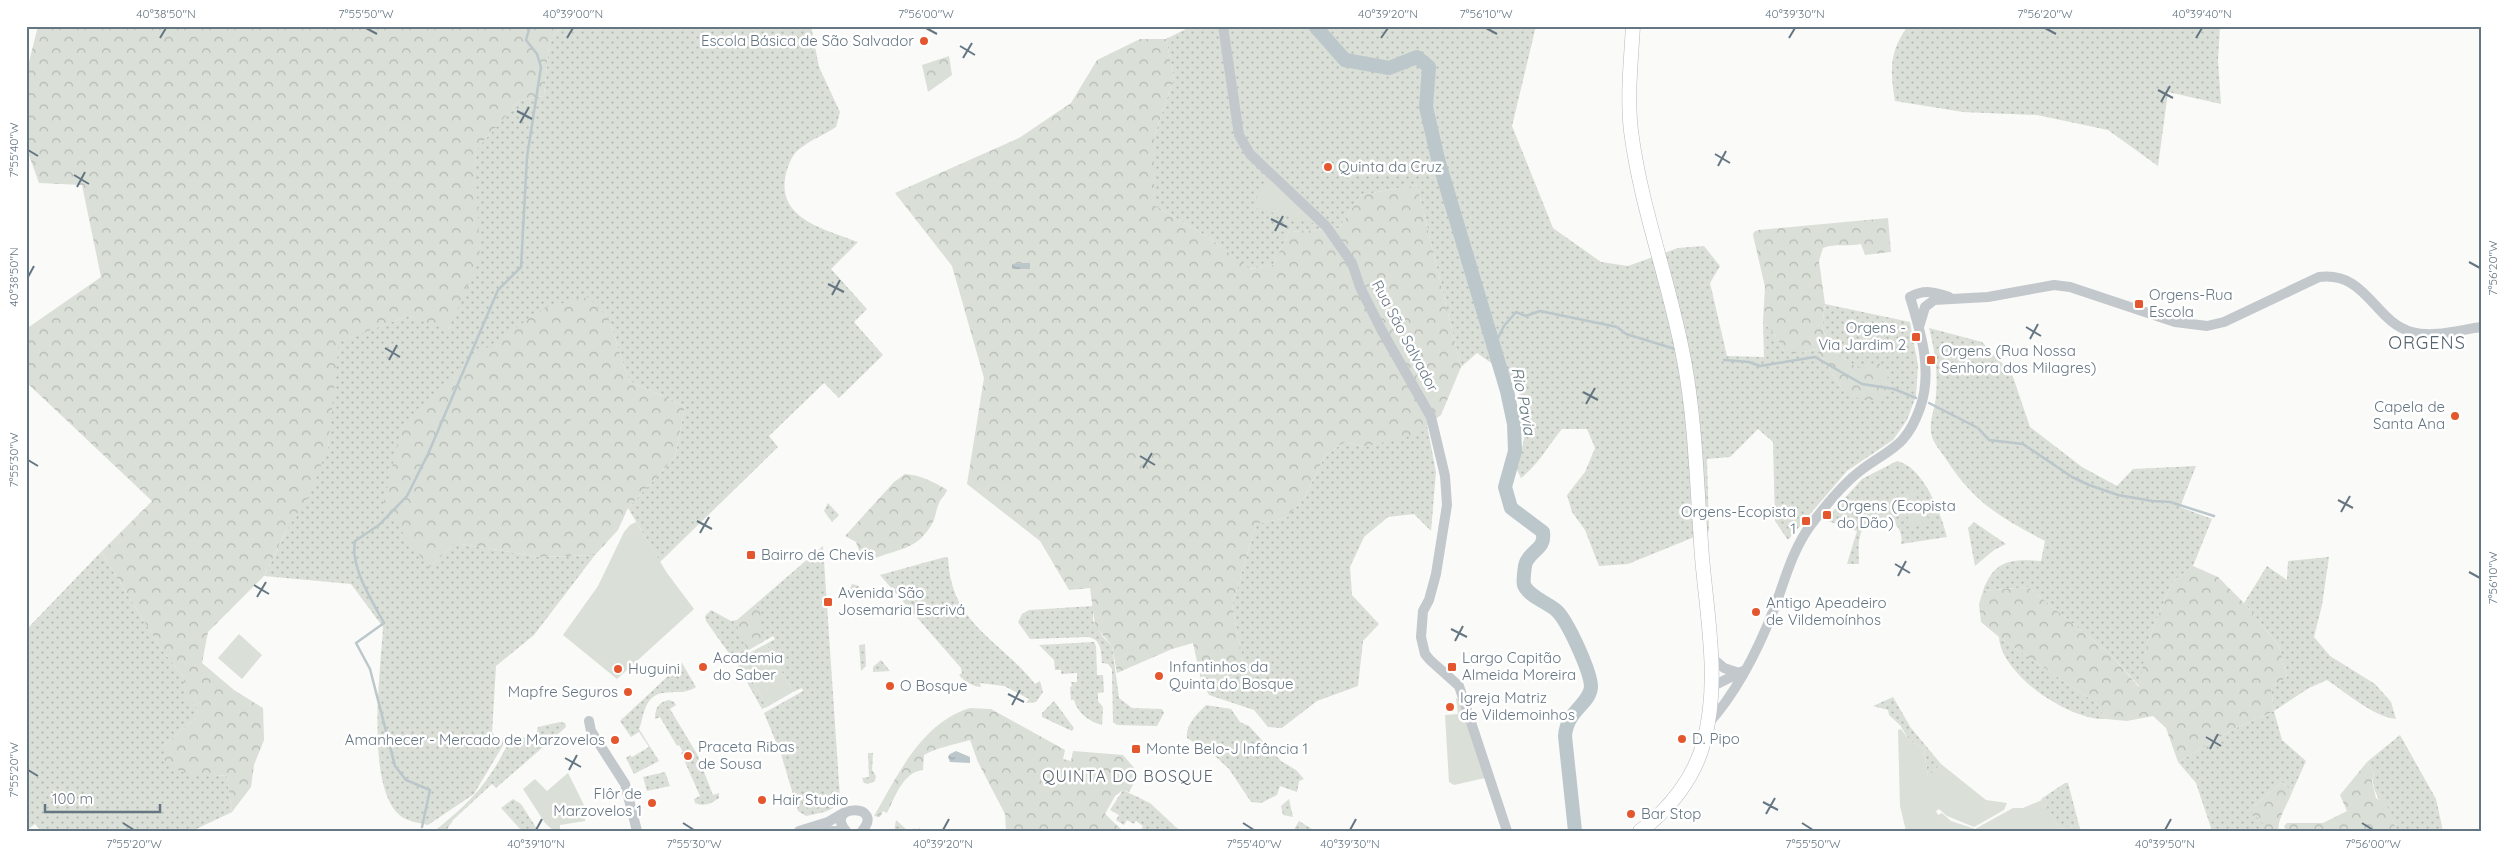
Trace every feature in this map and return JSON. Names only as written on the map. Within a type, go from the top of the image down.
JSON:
[{"type":"main road","points":[[1633,26],[1629,95],[1631,130],[1647,209],[1684,361],[1696,469],[1711,687],[1708,724],[1699,756],[1679,793],[1662,814],[1640,831]]},
{"type":"street","name":"Rua São Salvador","points":[[1223,26],[1239,135],[1250,154],[1326,226],[1352,263],[1360,287],[1382,331],[1431,417],[1445,476],[1447,504],[1436,574],[1429,600],[1423,611],[1421,625],[1425,654],[1459,686],[1506,831]]},
{"type":"street","points":[[1910,297],[1930,302],[1951,298],[1988,298],[2054,284],[2070,287],[2175,322],[2208,326],[2224,322],[2319,277],[2334,275],[2351,282],[2392,320],[2409,332],[2426,335],[2481,327]]},
{"type":"street","points":[[1910,297],[1919,292],[1935,292],[1951,298]]},
{"type":"street","points":[[1708,724],[1736,686],[1774,609],[1800,540],[1849,482],[1864,468],[1891,452],[1915,421],[1924,393],[1926,367],[1920,328],[1910,297]]},
{"type":"street","points":[[1920,328],[1922,314],[1930,302]]},
{"type":"street","points":[[1710,656],[1724,668],[1742,671]]},
{"type":"street","points":[[1711,687],[1742,671]]},
{"type":"street","points":[[1711,687],[1724,691],[1736,686]]},
{"type":"street","points":[[589,721],[592,732],[625,784],[637,831]]},
{"type":"street","points":[[799,831],[828,822],[854,809],[861,811],[866,819],[864,829]]},
{"type":"street","points":[[812,831],[846,831],[842,822],[846,812]]},
{"type":"green space","points":[[38,26],[561,26],[549,44],[544,96],[520,100],[475,151],[480,259],[448,330],[408,316],[339,342],[328,447],[311,492],[285,533],[264,576],[208,632],[202,663],[234,690],[263,708],[264,740],[254,765],[251,787],[232,812],[227,776],[187,773],[180,771],[165,761],[163,746],[198,716],[197,706],[185,699],[184,677],[162,650],[101,552],[152,501],[26,382],[26,329],[101,277],[82,185],[39,183],[26,147],[26,74]]},
{"type":"green space","points":[[561,26],[811,26],[819,67],[840,112],[836,127],[806,144],[793,156],[785,179],[785,193],[790,204],[798,214],[808,221],[820,228],[858,242],[831,269],[867,309],[854,322],[883,355],[839,398],[824,383],[769,436],[778,447],[660,562],[628,508],[675,457],[685,406],[629,381],[608,317],[430,567],[455,543],[540,557],[595,555],[534,635],[496,666],[492,733],[505,742],[474,794],[428,825],[402,817],[390,803],[383,782],[379,756],[378,698],[383,627],[351,584],[264,576],[328,447],[338,342],[408,316],[449,329],[476,205],[475,151],[520,100],[544,96],[549,44]]},
{"type":"green space","points":[[1192,26],[1536,26],[1512,126],[1553,228],[1601,262],[1628,266],[1678,248],[1704,246],[1720,266],[1710,283],[1727,356],[1764,357],[1763,321],[1777,338],[1785,353],[1799,353],[1816,349],[1845,393],[1858,368],[1832,350],[1822,328],[1825,304],[1910,322],[1918,365],[1916,396],[1907,420],[1893,440],[1847,471],[1788,540],[1775,521],[1773,442],[1758,429],[1730,457],[1707,459],[1709,531],[1628,564],[1599,566],[1585,530],[1572,512],[1567,495],[1585,472],[1595,448],[1587,429],[1562,429],[1538,461],[1521,478],[1517,470],[1524,439],[1518,382],[1477,353],[1461,367],[1417,185],[1361,195],[1339,228],[1289,232],[1273,265],[1249,269],[1208,237],[1154,205],[1154,137],[1174,78],[1166,39]]},
{"type":"green space","points":[[1908,26],[2220,26],[2218,60],[2221,104],[2168,92],[2158,166],[2108,130],[2037,115],[1963,112],[1895,101],[1892,62],[1897,44]]},
{"type":"green space","points":[[1140,39],[1166,39],[1174,78],[1154,137],[1154,205],[1208,237],[1250,269],[1273,265],[1289,232],[1339,228],[1361,195],[1417,185],[1461,367],[1441,415],[1414,435],[1364,447],[1344,442],[1325,456],[1304,498],[1286,518],[1256,524],[1232,606],[1244,665],[1231,677],[1201,680],[1193,643],[1172,649],[1117,673],[1112,646],[1095,626],[1090,588],[1069,590],[1040,541],[967,484],[984,378],[952,266],[895,193],[1019,138],[1071,103],[1097,60]]},
{"type":"green space","points":[[949,56],[952,75],[928,92],[922,65]]},
{"type":"green space","points":[[1268,176],[1321,225],[1252,207]]},
{"type":"green space","points":[[1888,218],[1891,252],[1865,255],[1861,244],[1832,246],[1823,248],[1819,261],[1825,304],[1822,328],[1832,350],[1858,368],[1878,362],[1888,374],[1885,400],[1863,400],[1845,393],[1816,349],[1799,353],[1785,353],[1777,338],[1763,321],[1765,287],[1753,235],[1758,230]]},
{"type":"green space","points":[[588,297],[608,317],[629,381],[685,406],[675,457],[628,508],[618,530],[595,555],[540,557],[455,543],[429,568],[383,506],[402,425],[461,366],[544,308]]},
{"type":"green space","points":[[1929,328],[1982,342],[2012,374],[2030,427],[2082,467],[2117,486],[2133,469],[2196,466],[2180,507],[2212,519],[2193,566],[2172,582],[2147,643],[2140,687],[2111,655],[2028,587],[1983,591],[1992,573],[1998,567],[2012,561],[2041,561],[2045,541],[2013,524],[1976,497],[1955,472],[1934,442],[1931,427],[1937,387],[1934,353]]},
{"type":"green space","points":[[574,418],[581,428],[568,438],[560,428]]},
{"type":"green space","points":[[1427,425],[1436,472],[1431,531],[1414,514],[1388,517],[1364,537],[1350,567],[1352,595],[1379,624],[1363,641],[1358,686],[1317,701],[1282,728],[1268,727],[1254,710],[1209,695],[1201,680],[1231,677],[1244,665],[1232,606],[1256,524],[1286,518],[1304,498],[1325,456],[1344,442],[1364,447],[1416,433]]},
{"type":"green space","points":[[1897,461],[1907,465],[1923,482],[1936,504],[1947,537],[1901,544],[1899,529],[1895,524],[1882,518],[1875,519],[1869,522],[1861,532],[1859,564],[1847,564],[1857,531],[1825,520],[1862,479]]},
{"type":"green space","points":[[905,474],[927,479],[947,490],[939,503],[933,522],[920,539],[906,548],[871,560],[867,559],[861,553],[856,542],[845,536],[894,482]]},
{"type":"green space","points":[[1912,489],[1929,520],[1914,528],[1897,498]]},
{"type":"green space","points":[[828,503],[839,515],[832,522],[824,511]]},
{"type":"green space","points":[[636,522],[667,573],[694,609],[617,679],[563,635],[598,586],[624,532],[630,525]]},
{"type":"green space","points":[[1974,522],[2006,544],[1994,550],[1975,566],[1968,528]]},
{"type":"green space","points":[[823,546],[840,798],[838,803],[831,809],[806,816],[798,811],[781,754],[764,713],[803,691],[802,688],[793,692],[766,644],[775,639],[773,636],[733,659],[706,621],[705,616],[711,610],[731,621],[737,620]]},
{"type":"green space","points":[[101,552],[162,650],[184,677],[186,699],[197,706],[198,716],[163,746],[215,775],[227,776],[232,812],[192,831],[41,831],[35,824],[26,831],[26,630]]},
{"type":"green space","points":[[945,557],[948,558],[951,580],[958,599],[967,615],[1035,684],[1040,681],[1043,692],[1036,702],[1026,703],[1029,699],[1004,686],[980,683],[981,687],[972,685],[964,680],[959,675],[962,673],[961,668],[880,575]]},
{"type":"green space","points":[[2329,557],[2322,605],[2314,637],[2330,656],[2375,684],[2391,702],[2396,719],[2369,709],[2327,680],[2309,688],[2274,711],[2271,687],[2287,677],[2279,646],[2244,603],[2267,566],[2287,580],[2288,561]]},
{"type":"green space","points":[[2193,566],[2218,577],[2244,603],[2279,646],[2287,677],[2271,687],[2274,711],[2234,729],[2178,762],[2166,728],[2153,716],[2127,721],[2106,719],[2096,703],[1999,637],[1981,622],[1979,604],[1983,591],[2028,587],[2111,655],[2139,687],[2147,643],[2172,582]]},
{"type":"green space","points":[[852,584],[859,586],[861,597],[855,597],[855,593],[848,594]]},
{"type":"green space","points":[[755,606],[760,610],[762,642],[748,650],[738,630],[738,625],[743,617]]},
{"type":"green space","points":[[1093,606],[1093,621],[1103,637],[1112,646],[1119,698],[1132,708],[1162,709],[1164,713],[1157,726],[1117,725],[1113,722],[1112,669],[1108,664],[1102,663],[1100,647],[1096,640],[1088,637],[1030,639],[1018,622],[1022,614],[1029,610]]},
{"type":"green space","points":[[239,634],[262,655],[242,679],[218,658]]},
{"type":"green space","points":[[1999,637],[2096,703],[2106,719],[2091,718],[2074,712],[2040,693],[2011,666],[2003,652]]},
{"type":"green space","points":[[1094,642],[1096,646],[1097,675],[1103,675],[1104,692],[1098,693],[1098,701],[1103,707],[1102,725],[1084,716],[1074,700],[1071,700],[1071,682],[1077,682],[1077,673],[1061,674],[1061,670],[1055,670],[1054,660],[1039,645]]},
{"type":"green space","points":[[766,644],[793,692],[767,707],[740,658]]},
{"type":"green space","points":[[865,644],[866,666],[861,671],[859,645]]},
{"type":"green space","points":[[740,658],[767,707],[762,709],[735,661]]},
{"type":"green space","points":[[881,660],[890,671],[873,672],[873,667]]},
{"type":"green space","points":[[682,663],[696,687],[682,692],[661,693],[649,701],[639,729],[659,761],[634,774],[626,758],[630,755],[632,757],[649,747],[639,732],[631,737],[620,721]]},
{"type":"green space","points":[[1893,697],[1911,728],[1941,764],[1928,777],[1924,749],[1909,740],[1900,725],[1889,715],[1888,710],[1873,706]]},
{"type":"green space","points":[[1456,698],[1460,700],[1485,778],[1454,785],[1449,782],[1445,715],[1458,714]]},
{"type":"green space","points":[[669,700],[676,705],[670,709],[697,754],[713,795],[719,793],[719,798],[710,803],[701,805],[695,803],[694,799],[700,796],[681,753],[683,752],[679,745],[677,746],[660,717],[655,719],[658,706],[662,702]]},
{"type":"green space","points":[[1054,701],[1074,728],[1072,731],[1042,717],[1042,713]]},
{"type":"green space","points":[[1206,705],[1231,709],[1240,722],[1249,726],[1281,761],[1296,770],[1304,779],[1299,781],[1297,792],[1280,786],[1277,795],[1261,803],[1251,802],[1229,769],[1214,755],[1187,738],[1190,724]]},
{"type":"green space","points":[[970,708],[991,709],[1065,750],[1063,759],[1071,761],[1073,751],[1123,755],[1136,770],[1134,783],[1129,792],[1123,790],[1115,796],[1105,814],[1123,831],[1006,831],[1005,814],[978,762],[970,740],[940,748],[924,755],[923,770],[910,775],[905,780],[887,813],[883,811],[880,817],[874,816],[902,768],[924,738],[953,715]]},
{"type":"green space","points":[[2274,711],[2282,740],[2306,761],[2292,792],[2282,782],[2254,806],[2257,817],[2265,825],[2264,831],[2212,831],[2196,783],[2178,762],[2234,729]]},
{"type":"green space","points":[[560,722],[565,723],[566,727],[496,788],[492,784],[453,820],[446,831],[438,831],[437,829],[461,809],[480,789],[496,766],[510,739],[536,736],[538,727]]},
{"type":"green space","points":[[1901,729],[1909,740],[1924,749],[1928,777],[1941,764],[1986,800],[2007,803],[2004,810],[1974,827],[1947,816],[1939,809],[1936,811],[1938,815],[1942,813],[1951,821],[1975,829],[2013,808],[2023,808],[2042,800],[2060,829],[2079,825],[2081,831],[1906,831],[1900,806],[1898,730]]},
{"type":"green space","points":[[2400,735],[2436,799],[2443,831],[2397,831],[2377,796],[2373,781],[2374,772],[2367,762]]},
{"type":"green space","points":[[868,753],[873,753],[872,770],[876,776],[875,781],[868,784],[864,783],[862,778],[869,777]]},
{"type":"green space","points":[[2367,762],[2374,772],[2372,782],[2376,798],[2386,803],[2397,831],[2286,831],[2284,826],[2287,823],[2323,823],[2347,811],[2340,795]]},
{"type":"green space","points":[[665,772],[670,786],[647,791],[643,777]]},
{"type":"green space","points":[[568,773],[586,809],[585,821],[560,825],[560,831],[554,831],[545,823],[523,789],[535,779],[547,791]]},
{"type":"green space","points":[[2282,782],[2292,792],[2279,822],[2279,831],[2264,831],[2264,825],[2257,817],[2251,815],[2254,806]]},
{"type":"green space","points":[[2065,783],[2068,783],[2079,825],[2060,829],[2041,799]]},
{"type":"green space","points":[[1123,790],[1150,803],[1180,831],[1141,831],[1143,826],[1136,821],[1134,824],[1127,820],[1124,825],[1116,820],[1119,815],[1110,810]]},
{"type":"green space","points":[[513,799],[521,804],[537,829],[522,831],[501,808]]},
{"type":"green space","points":[[1289,799],[1293,817],[1283,815],[1281,806]]},
{"type":"green space","points":[[896,820],[907,830],[913,830],[914,828],[917,830],[919,828],[929,831],[894,831]]},
{"type":"green space","points":[[1299,821],[1315,831],[1293,831]]},
{"type":"water","points":[[1030,263],[1030,269],[1012,269],[1012,264]]},
{"type":"water","points":[[956,751],[970,757],[970,763],[950,762],[948,757]]},
{"type":"waterway","points":[[422,827],[430,790],[406,780],[395,766],[370,669],[356,643],[384,623],[359,573],[354,551],[355,541],[379,525],[407,496],[428,454],[498,290],[521,267],[527,157],[541,67],[537,54],[526,40],[530,26]]},
{"type":"waterway","name":"Rio Pavia","points":[[1315,26],[1345,60],[1389,68],[1417,57],[1429,67],[1426,107],[1438,159],[1507,391],[1514,424],[1515,451],[1505,487],[1511,508],[1543,532],[1541,545],[1526,563],[1524,585],[1530,593],[1553,608],[1562,617],[1578,648],[1590,680],[1590,693],[1570,720],[1565,736],[1575,831]]},
{"type":"waterway","points":[[1494,346],[1504,326],[1516,312],[1526,316],[1540,311],[1617,327],[1626,334],[1675,349]]},
{"type":"waterway","points":[[1724,360],[1749,362],[1760,366],[1815,357],[1862,384],[1894,389],[1916,398]]},
{"type":"waterway","points":[[1929,403],[1978,428],[1989,440],[2023,444],[2072,477],[2089,485],[2118,495],[2170,502],[2214,516]]},
{"type":"place","name":"Escola Básica de São Salvador","points":[[924,41]]},
{"type":"place","name":"Quinta da Cruz","points":[[1328,167]]},
{"type":"place","name":"Orgens-Rua Escola","points":[[2139,304]]},
{"type":"place","name":"Orgens - Via Jardim 2","points":[[1916,337]]},
{"type":"place","name":"Orgens (Rua Nossa Senhora dos Milagres)","points":[[1931,360]]},
{"type":"place","name":"Capela de Santa Ana","points":[[2455,416]]},
{"type":"place","name":"Orgens (Ecopista do Dão)","points":[[1827,515]]},
{"type":"place","name":"Orgens-Ecopista 1","points":[[1806,521]]},
{"type":"place","name":"Bairro de Chevis","points":[[751,555]]},
{"type":"place","name":"Avenida São Josemaria Escrivá","points":[[828,602]]},
{"type":"place","name":"Antigo Apeadeiro de Vildemoínhos","points":[[1756,612]]},
{"type":"place","name":"Academia do Saber","points":[[703,667]]},
{"type":"place","name":"Largo Capitão Almeida Moreira","points":[[1452,667]]},
{"type":"place","name":"Huguini","points":[[618,669]]},
{"type":"place","name":"Infantinhos da Quinta do Bosque","points":[[1159,676]]},
{"type":"place","name":"O Bosque","points":[[890,686]]},
{"type":"place","name":"Mapfre Seguros","points":[[628,692]]},
{"type":"place","name":"Igreja Matriz de Vildemoinhos","points":[[1450,707]]},
{"type":"place","name":"D. Pipo","points":[[1682,739]]},
{"type":"place","name":"Amanhecer - Mercado de Marzovelos","points":[[615,740]]},
{"type":"place","name":"Monte Belo-J Infância 1","points":[[1136,749]]},
{"type":"place","name":"Praceta Ribas de Sousa","points":[[688,756]]},
{"type":"place","name":"Hair Studio","points":[[762,800]]},
{"type":"place","name":"Flôr de Marzovelos 1","points":[[652,803]]},
{"type":"place","name":"Bar Stop","points":[[1631,814]]},
{"type":"district","name":"ORGENS","points":[[2427,343]]},
{"type":"district","name":"QUINTA DO BOSQUE","points":[[1128,776]]}]
